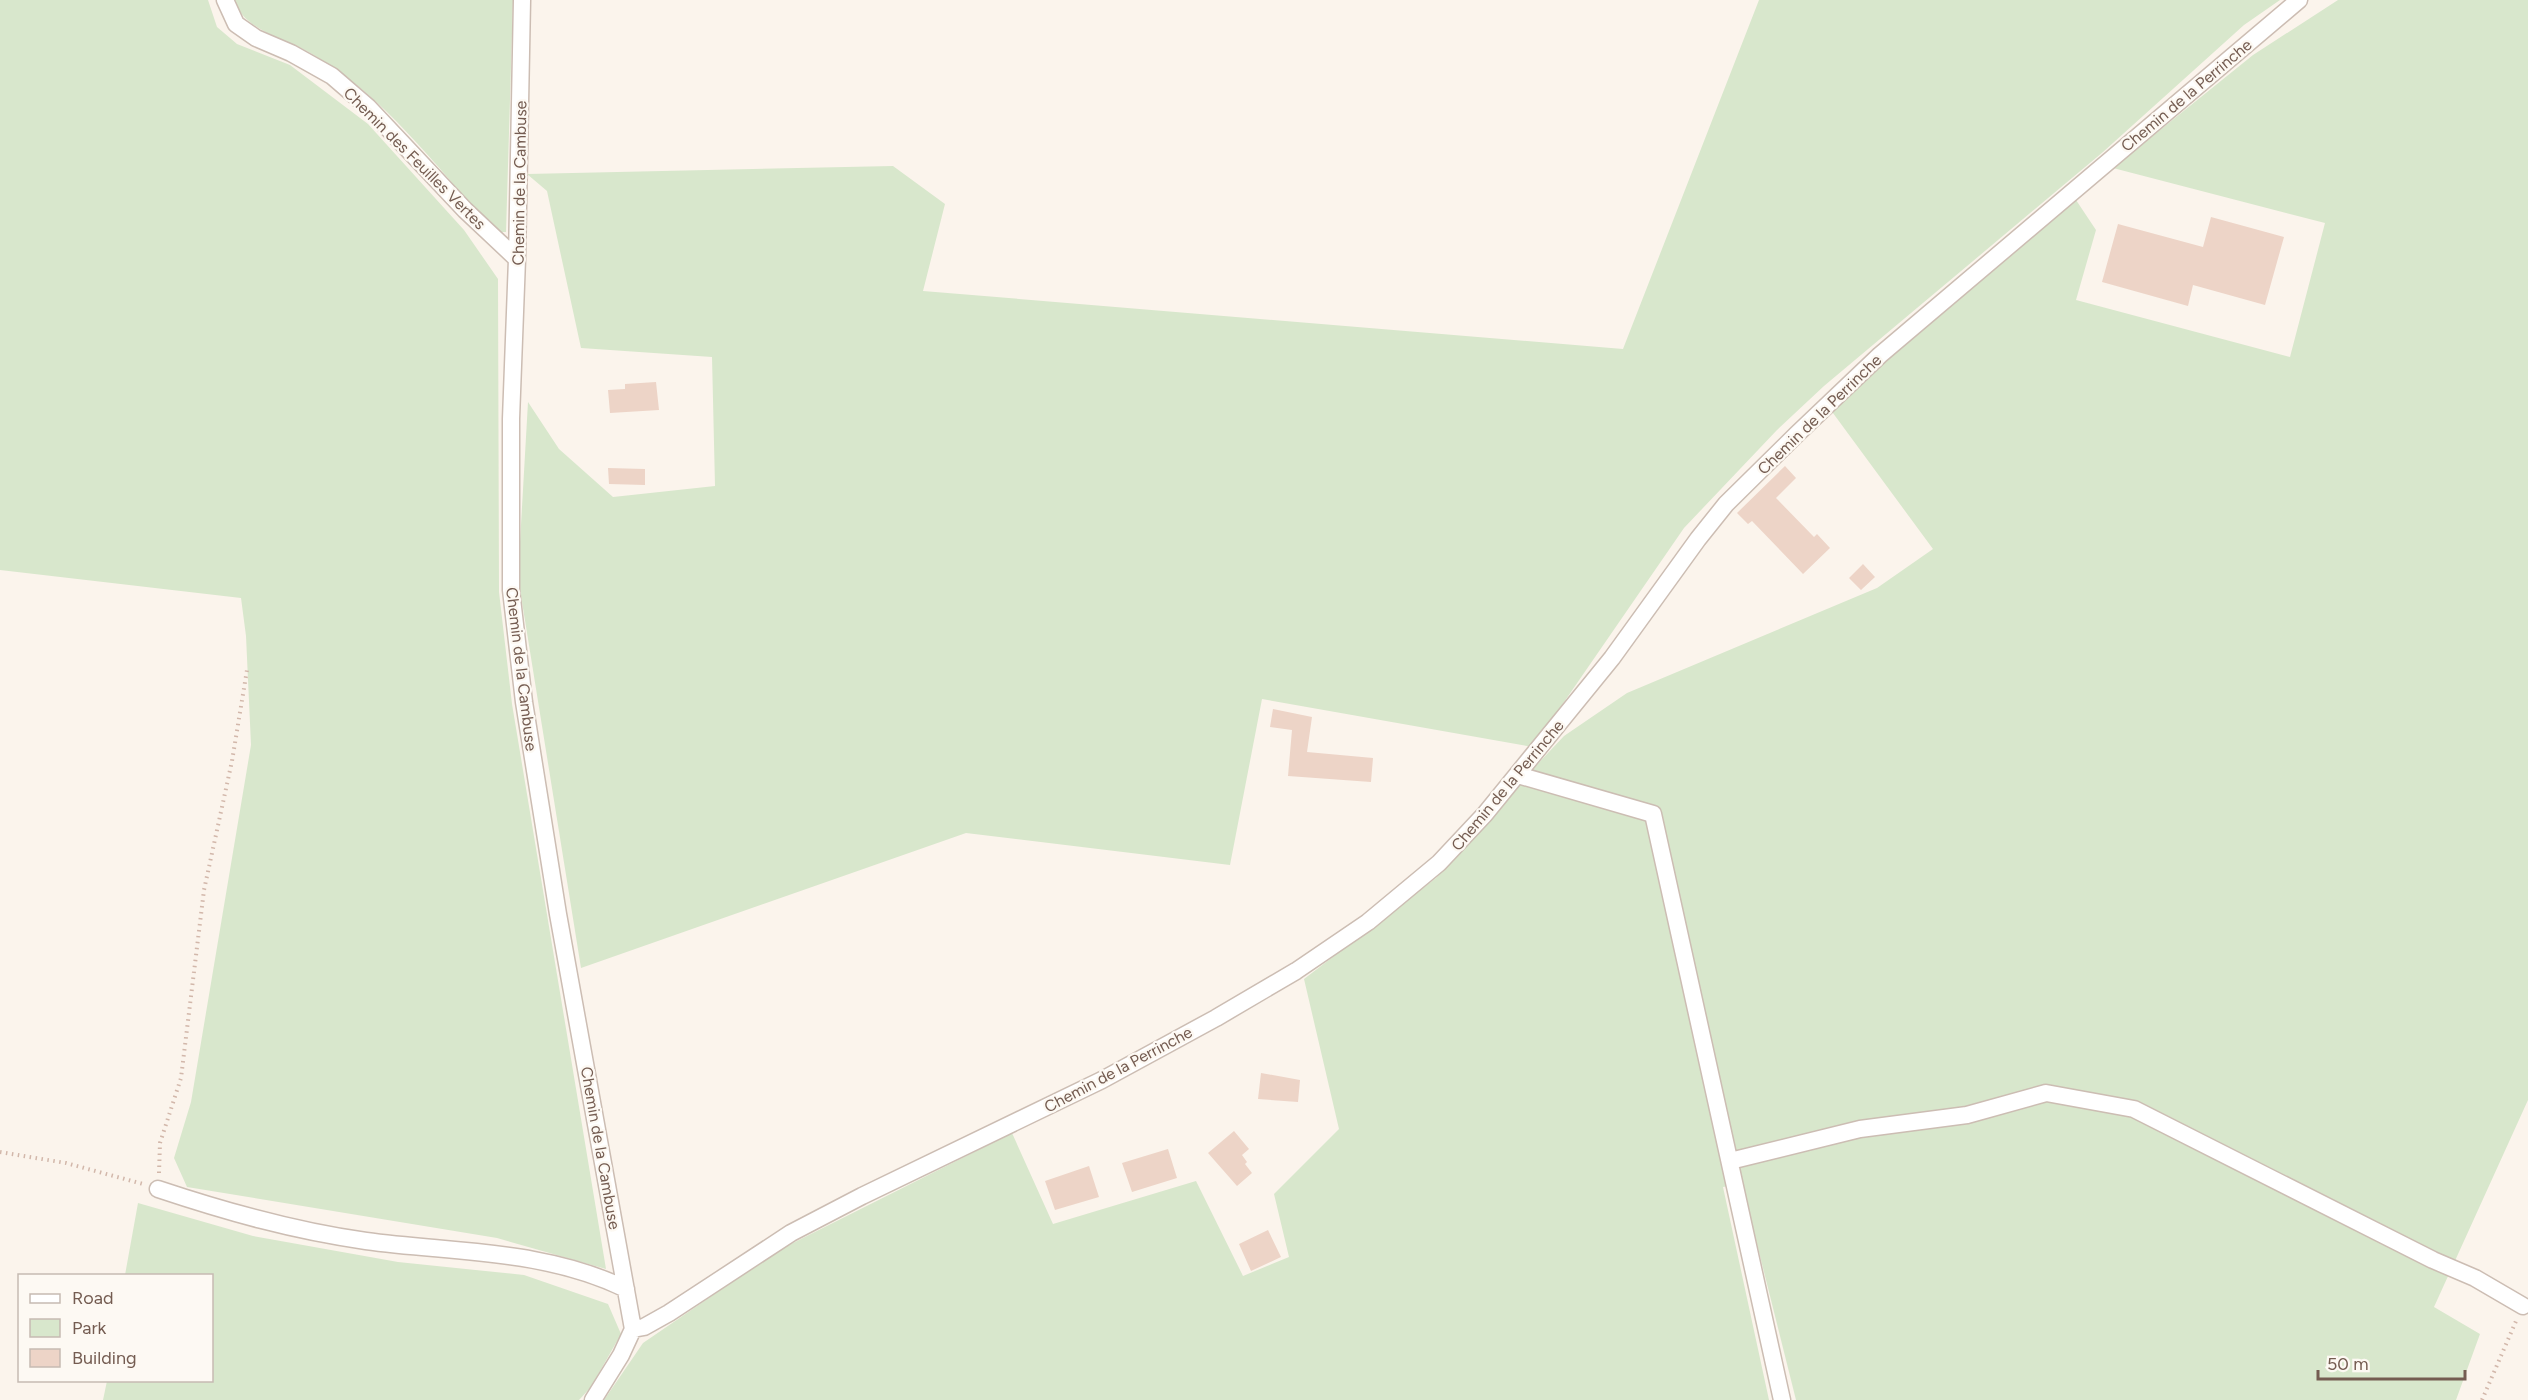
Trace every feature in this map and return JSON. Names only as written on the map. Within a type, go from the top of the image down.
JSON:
[{"type":"street","name":"Chemin des Feuilles Vertes","points":[[225,0],[236,24],[256,38],[291,53],[332,76],[368,107],[465,210],[517,259]]},
{"type":"street","name":"Chemin de la Cambuse","points":[[522,0],[511,419],[511,590],[524,702],[558,914],[633,1329]]},
{"type":"street","name":"Chemin de la Perrinche","points":[[633,1329],[644,1327],[669,1313],[791,1233],[862,1196],[1102,1080],[1296,971],[1368,922],[1439,862],[1518,775],[1612,658],[1726,504],[1880,355],[2299,0]]},
{"type":"street","points":[[1518,775],[1653,814],[1782,1400]]},
{"type":"street","points":[[1730,1161],[1860,1129],[1967,1116],[2046,1093],[2134,1109],[2433,1260],[2475,1278],[2523,1306]]},
{"type":"street","points":[[158,1189],[269,1224],[368,1241],[504,1255],[547,1262],[596,1274],[626,1289]]},
{"type":"street","points":[[593,1400],[621,1355],[633,1329]]},
{"type":"path","points":[[0,1152],[66,1163],[158,1189],[160,1143],[181,1078],[204,890],[232,761],[247,670]]},
{"type":"path","points":[[2482,1400],[2523,1306]]},
{"type":"green space","points":[[0,0],[208,0],[217,27],[237,44],[290,65],[368,124],[464,230],[498,279],[499,592],[512,704],[606,1269],[497,1238],[187,1187],[174,1158],[191,1102],[251,745],[246,636],[241,598],[0,570]]},
{"type":"green space","points":[[234,0],[513,0],[506,232],[496,232],[418,144],[354,82],[303,49],[254,25],[245,18]]},
{"type":"green space","points":[[1759,0],[2280,0],[2244,25],[2103,152],[1824,386],[1777,430],[1684,528],[1533,747],[1262,699],[1230,865],[966,833],[581,968],[518,577],[528,402],[559,449],[613,497],[715,486],[712,357],[581,348],[547,191],[527,174],[893,166],[945,204],[923,291],[1623,349]]},
{"type":"green space","points":[[2338,0],[2528,0],[2528,1100],[2434,1307],[2480,1334],[2456,1400],[1796,1400],[1742,1184],[1723,1187],[1769,1400],[604,1400],[643,1343],[779,1250],[1012,1133],[1053,1224],[1196,1181],[1243,1276],[1289,1257],[1274,1194],[1339,1129],[1304,979],[1436,878],[1498,806],[1564,736],[1627,693],[1877,588],[1933,549],[1830,409],[1915,334],[2076,200],[2096,230],[2076,300],[2290,357],[2325,223],[2113,168],[2253,55]]},
{"type":"green space","points":[[138,1203],[253,1236],[398,1262],[524,1275],[608,1304],[621,1334],[591,1387],[579,1400],[103,1400],[107,1382],[213,1382],[213,1274],[125,1274]]},
{"type":"building","points":[[2211,217],[2284,237],[2265,305],[2193,285],[2188,306],[2102,282],[2118,224],[2203,247]]},
{"type":"building","points":[[656,382],[659,410],[610,413],[608,390],[625,389],[625,384]]},
{"type":"building","points":[[1785,466],[1796,478],[1776,498],[1814,537],[1817,534],[1830,548],[1803,574],[1752,521],[1748,524],[1737,513]]},
{"type":"building","points":[[608,468],[645,469],[645,485],[609,484]]},
{"type":"building","points":[[1863,564],[1875,577],[1861,590],[1849,578]]},
{"type":"building","points":[[1273,709],[1312,717],[1307,752],[1373,758],[1371,782],[1288,776],[1292,730],[1270,727]]},
{"type":"building","points":[[1261,1073],[1300,1080],[1298,1102],[1258,1099]]},
{"type":"building","points":[[1234,1131],[1249,1149],[1242,1155],[1252,1173],[1237,1186],[1208,1153]]},
{"type":"building","points":[[1168,1149],[1177,1178],[1132,1192],[1122,1163]]},
{"type":"building","points":[[1089,1166],[1099,1197],[1055,1210],[1045,1181]]},
{"type":"building","points":[[1268,1230],[1281,1257],[1251,1271],[1239,1244]]}]
